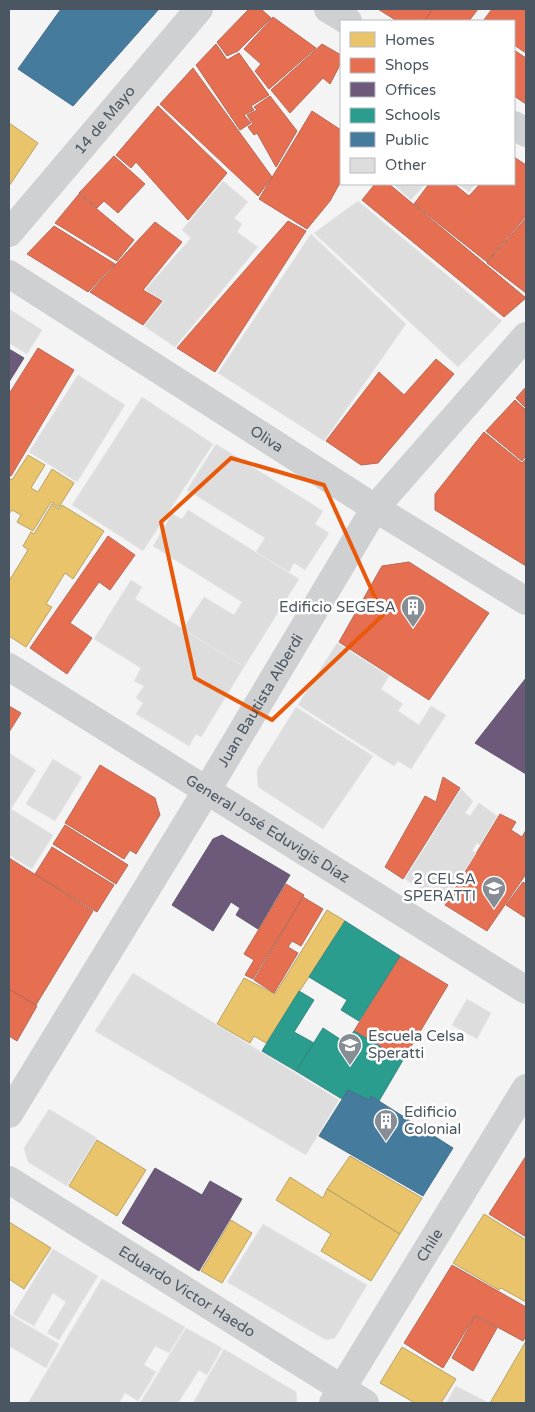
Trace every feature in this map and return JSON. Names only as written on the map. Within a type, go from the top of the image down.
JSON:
[{"type":"street","name":"14 de Mayo","points":[[9,232],[199,9]]},
{"type":"street","points":[[328,9],[346,20]]},
{"type":"street","points":[[515,126],[526,133]]},
{"type":"street","name":"Oliva","points":[[9,274],[375,508],[526,601]]},
{"type":"street","name":"Juan Bautista Alberdi","points":[[9,1114],[207,790],[375,508],[526,336]]},
{"type":"street","name":"General José Eduvigis Díaz","points":[[9,667],[526,990]]},
{"type":"street","name":"Chile","points":[[337,1396],[526,1088]]},
{"type":"street","name":"Eduardo Victor Haedo","points":[[9,1180],[337,1396],[365,1403]]},
{"type":"highlighted area","points":[[231,458],[324,485],[383,615],[272,720],[195,678],[161,522]]},
{"type":"building: Homes","points":[[9,123],[38,143],[9,186]]},
{"type":"building: Homes","points":[[28,455],[45,465],[31,488],[38,492],[52,469],[74,483],[59,507],[51,502],[33,531],[17,522],[21,515],[12,510],[9,514],[9,478],[12,480]]},
{"type":"building: Homes","points":[[52,504],[59,509],[62,505],[104,531],[73,579],[65,573],[46,604],[52,607],[26,647],[9,636],[9,581],[28,550],[23,546],[31,532],[34,534]]},
{"type":"building: Homes","points":[[327,910],[345,921],[266,1043],[254,1036],[250,1043],[217,1024],[244,978],[275,994]]},
{"type":"building: Homes","points":[[97,1140],[146,1170],[117,1216],[69,1186]]},
{"type":"building: Homes","points":[[350,1156],[422,1198],[400,1234],[327,1189]]},
{"type":"building: Homes","points":[[290,1177],[323,1198],[327,1189],[400,1234],[371,1281],[321,1251],[331,1234],[276,1200]]},
{"type":"building: Homes","points":[[484,1214],[526,1240],[526,1302],[501,1288],[499,1290],[453,1263]]},
{"type":"building: Homes","points":[[231,1220],[252,1233],[222,1283],[201,1271]]},
{"type":"building: Homes","points":[[9,1222],[51,1248],[24,1289],[9,1279]]},
{"type":"building: Homes","points":[[526,1341],[526,1403],[490,1403]]},
{"type":"building: Homes","points":[[402,1347],[456,1379],[441,1403],[415,1403],[380,1383]]},
{"type":"building: Shops","points":[[249,9],[261,9],[271,18],[238,51],[227,56],[217,42]]},
{"type":"building: Shops","points":[[378,9],[433,9],[425,20],[395,20]]},
{"type":"building: Shops","points":[[433,9],[478,9],[470,20],[425,20]]},
{"type":"building: Shops","points":[[492,9],[526,9],[526,53],[515,46],[515,20],[484,20]]},
{"type":"building: Shops","points":[[273,17],[316,48],[269,89],[255,71],[261,64],[244,49]]},
{"type":"building: Shops","points":[[216,44],[227,60],[239,53],[269,95],[251,106],[254,110],[244,115],[251,123],[240,130],[196,65]]},
{"type":"building: Shops","points":[[322,44],[340,54],[340,65],[330,84],[323,78],[290,113],[271,90]]},
{"type":"building: Shops","points":[[515,51],[526,58],[526,104],[515,97]]},
{"type":"building: Shops","points":[[193,68],[272,177],[258,196],[160,104]]},
{"type":"building: Shops","points":[[270,96],[297,131],[276,167],[257,133],[254,135],[248,127],[253,124],[247,115],[257,110],[254,107]]},
{"type":"building: Shops","points":[[158,106],[227,173],[188,220],[136,162],[131,168],[116,155]]},
{"type":"building: Shops","points":[[312,111],[340,129],[340,183],[330,201],[307,229],[259,199]]},
{"type":"building: Shops","points":[[114,156],[145,184],[118,213],[104,201],[97,208],[79,193]]},
{"type":"building: Shops","points":[[515,158],[526,165],[526,216],[487,262],[414,204],[428,185],[455,185],[469,196],[479,185],[515,185]]},
{"type":"building: Shops","points":[[374,185],[390,185],[526,298],[504,317],[362,200]]},
{"type":"building: Shops","points":[[79,194],[134,240],[117,261],[55,223]]},
{"type":"building: Shops","points":[[526,218],[526,293],[487,263]]},
{"type":"building: Shops","points":[[288,221],[306,231],[215,372],[177,348]]},
{"type":"building: Shops","points":[[155,222],[182,242],[143,290],[162,301],[143,325],[90,292]]},
{"type":"building: Shops","points":[[54,226],[115,264],[88,292],[27,254]]},
{"type":"building: Shops","points":[[38,348],[74,370],[11,476],[9,475],[9,394]]},
{"type":"building: Shops","points":[[436,359],[454,374],[378,463],[361,465],[326,441],[379,372],[404,395]]},
{"type":"building: Shops","points":[[526,387],[526,408],[516,398]]},
{"type":"building: Shops","points":[[515,400],[526,410],[526,456],[522,461],[486,431]]},
{"type":"building: Shops","points":[[484,432],[522,463],[526,459],[526,566],[435,510],[435,494]]},
{"type":"building: Shops","points":[[108,536],[135,555],[110,590],[99,582],[70,623],[92,638],[67,674],[30,648]]},
{"type":"building: Shops","name":"Edificio SEGESA","points":[[409,562],[489,613],[429,700],[339,642],[382,566]]},
{"type":"building: Shops","points":[[9,706],[21,713],[9,732]]},
{"type":"building: Shops","points":[[100,765],[155,798],[160,815],[136,854],[130,850],[124,859],[65,823]]},
{"type":"building: Shops","points":[[443,777],[460,788],[403,879],[385,867],[425,796],[436,802]]},
{"type":"building: Shops","points":[[500,814],[516,822],[511,830],[522,837],[526,830],[526,874],[487,931],[445,905]]},
{"type":"building: Shops","points":[[65,825],[128,865],[116,884],[53,844]]},
{"type":"building: Shops","points":[[52,847],[114,885],[97,912],[35,874]]},
{"type":"building: Shops","points":[[9,858],[93,911],[36,1005],[9,989]]},
{"type":"building: Shops","points":[[523,882],[526,884],[526,918],[506,905]]},
{"type":"building: Shops","points":[[286,884],[304,895],[253,979],[245,975],[254,960],[244,954]]},
{"type":"building: Shops","points":[[303,897],[323,909],[301,946],[292,941],[288,947],[298,953],[274,993],[254,980]]},
{"type":"building: Shops","points":[[400,956],[448,985],[403,1060],[354,1031]]},
{"type":"building: Shops","points":[[9,989],[37,1006],[17,1041],[9,1036]]},
{"type":"building: Shops","points":[[526,1156],[526,1237],[489,1214]]},
{"type":"building: Shops","points":[[452,1265],[526,1307],[526,1336],[523,1341],[475,1315],[443,1368],[404,1343]]},
{"type":"building: Shops","points":[[475,1316],[497,1328],[473,1371],[452,1358]]},
{"type":"building: Offices","points":[[9,349],[24,358],[9,382]]},
{"type":"building: Offices","points":[[526,678],[526,774],[475,743]]},
{"type":"building: Offices","points":[[222,835],[290,875],[258,929],[236,915],[240,908],[231,902],[213,931],[172,905],[213,839]]},
{"type":"building: Offices","points":[[155,1168],[202,1195],[210,1181],[242,1199],[199,1271],[122,1223]]},
{"type":"building: Schools","name":"Escuela Celsa Speratti","points":[[345,921],[400,956],[359,1021],[341,1010],[347,1000],[309,977]]},
{"type":"building: Schools","points":[[299,991],[314,1000],[294,1032],[314,1043],[296,1071],[262,1051]]},
{"type":"building: Schools","name":"Escuela Celsa Speratti","points":[[323,1028],[346,1043],[354,1031],[403,1060],[379,1101],[371,1096],[369,1100],[348,1090],[342,1099],[296,1071]]},
{"type":"building: Public","points":[[61,9],[159,9],[73,106],[18,69]]},
{"type":"building: Public","name":"Edificio Colonial","points":[[348,1090],[369,1100],[371,1096],[453,1148],[423,1196],[319,1136]]},
{"type":"building: Other","points":[[223,181],[248,202],[234,218],[242,224],[237,232],[258,247],[175,347],[144,326],[164,301],[145,290],[191,238],[182,230]]},
{"type":"building: Other","points":[[394,185],[424,185],[411,200]]},
{"type":"building: Other","points":[[459,185],[474,185],[469,192]]},
{"type":"building: Other","points":[[358,201],[502,321],[458,367],[314,233]]},
{"type":"building: Other","points":[[311,234],[406,324],[324,441],[218,373]]},
{"type":"building: Other","points":[[9,309],[42,330],[27,354],[9,343]]},
{"type":"building: Other","points":[[78,375],[125,405],[77,482],[29,452]]},
{"type":"building: Other","points":[[142,397],[213,444],[143,551],[72,505]]},
{"type":"building: Other","points":[[216,444],[323,511],[315,524],[329,533],[305,570],[294,563],[289,572],[256,552],[265,538],[187,490]]},
{"type":"building: Other","points":[[188,510],[299,579],[244,667],[183,629],[204,597],[234,615],[242,602],[153,546],[172,514],[182,519]]},
{"type":"building: Other","points":[[131,580],[142,587],[135,599],[244,667],[201,737],[196,734],[189,746],[136,714],[143,703],[136,698],[144,686],[134,681],[141,668],[94,639]]},
{"type":"building: Other","points":[[337,643],[389,676],[381,689],[403,704],[398,711],[419,725],[431,706],[446,715],[411,769],[398,761],[394,766],[298,705]]},
{"type":"building: Other","points":[[296,707],[373,756],[323,829],[258,787],[257,770]]},
{"type":"building: Other","points":[[9,753],[36,770],[11,809],[53,835],[32,869],[9,855]]},
{"type":"building: Other","points":[[53,759],[82,777],[55,821],[26,804]]},
{"type":"building: Other","points":[[461,789],[473,801],[465,813],[470,816],[479,803],[497,816],[480,845],[477,843],[472,851],[476,853],[444,904],[405,879]]},
{"type":"building: Other","points":[[133,973],[339,1100],[306,1155],[95,1031]]},
{"type":"building: Other","points":[[467,999],[491,1013],[477,1039],[452,1025]]},
{"type":"building: Other","points":[[49,1109],[97,1138],[67,1186],[28,1162],[24,1148]]},
{"type":"building: Other","points":[[263,1224],[367,1285],[335,1338],[326,1340],[227,1282]]},
{"type":"building: Other","points":[[53,1249],[98,1276],[59,1340],[47,1333],[66,1302],[53,1293],[34,1326],[13,1314]]},
{"type":"building: Other","points":[[102,1279],[185,1327],[169,1353],[155,1346],[144,1365],[156,1372],[138,1401],[125,1393],[119,1403],[28,1403]]},
{"type":"building: Other","points":[[9,1314],[59,1344],[46,1368],[9,1346]]},
{"type":"building: Other","points":[[186,1328],[222,1348],[207,1375],[199,1370],[178,1403],[140,1403]]},
{"type":"building: Other","points":[[224,1349],[296,1392],[297,1403],[193,1403]]},
{"type":"building: Other","points":[[456,1386],[487,1402],[446,1403]]},
{"type":"place","name":"Edificio SEGESA","points":[[413,628]]},
{"type":"place","name":"2 CELSA SPERATTI","points":[[494,909]]},
{"type":"place","name":"Escuela Celsa Speratti","points":[[350,1066]]},
{"type":"place","name":"Edificio Colonial","points":[[386,1142]]}]
